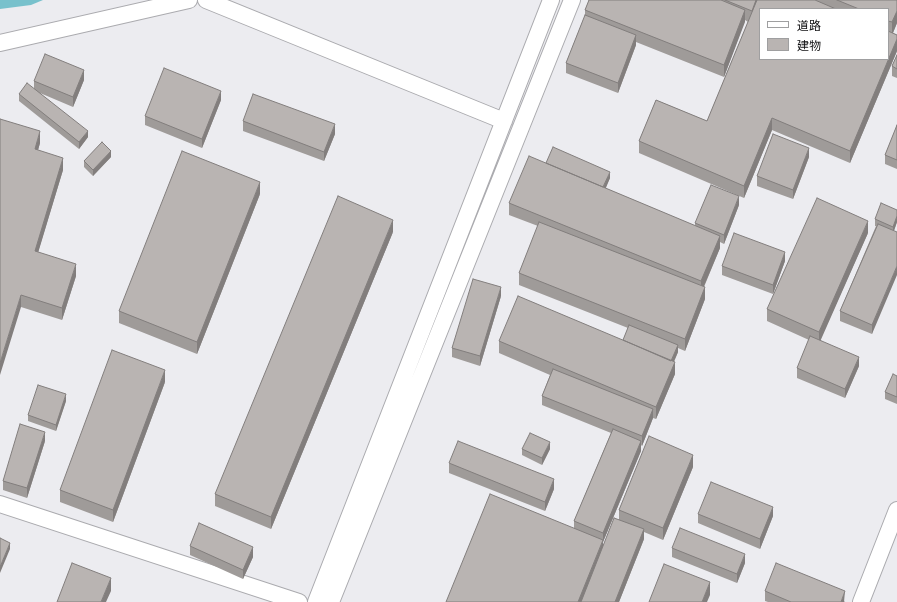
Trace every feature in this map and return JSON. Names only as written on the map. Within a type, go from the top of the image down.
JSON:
[{"type":"street","points":[[0,43],[189,0]]},
{"type":"street","points":[[206,0],[504,121]]},
{"type":"street","points":[[316,602],[552,0]]},
{"type":"street","points":[[331,602],[572,0]]},
{"type":"street","points":[[0,504],[299,602]]},
{"type":"street","points":[[861,602],[897,510]]},
{"type":"water","points":[[0,0],[43,0],[31,5],[0,9]]},
{"type":"building","points":[[589,0],[721,0],[745,10],[724,65],[585,10]]},
{"type":"building","points":[[725,0],[756,0],[752,11]]},
{"type":"building","points":[[757,0],[815,0],[834,8],[759,8],[759,60],[888,60],[850,151],[772,118],[744,186],[639,141],[656,100],[707,121]]},
{"type":"building","points":[[837,0],[897,0],[897,11],[892,22],[889,21],[889,8],[857,8]]},
{"type":"building","points":[[585,15],[636,35],[618,83],[566,63]]},
{"type":"building","points":[[889,31],[897,35],[897,39],[889,58]]},
{"type":"building","points":[[45,54],[84,70],[73,97],[34,81]]},
{"type":"building","points":[[897,55],[897,69],[892,66]]},
{"type":"building","points":[[164,68],[221,91],[202,139],[145,116]]},
{"type":"building","points":[[27,83],[88,131],[79,142],[19,94]]},
{"type":"building","points":[[253,94],[335,124],[324,152],[243,121]]},
{"type":"building","points":[[0,119],[40,131],[35,149],[63,158],[35,251],[76,264],[62,308],[21,295],[0,363]]},
{"type":"building","points":[[897,125],[897,160],[885,155]]},
{"type":"building","points":[[773,134],[809,148],[793,190],[757,176]]},
{"type":"building","points":[[102,142],[111,151],[93,170],[84,161]]},
{"type":"building","points":[[553,147],[610,172],[603,187],[546,163]]},
{"type":"building","points":[[182,151],[260,182],[197,342],[119,311]]},
{"type":"building","points":[[529,156],[720,236],[701,281],[509,203]]},
{"type":"building","points":[[711,185],[739,196],[724,235],[695,223]]},
{"type":"building","points":[[338,196],[393,220],[271,517],[215,494]]},
{"type":"building","points":[[817,198],[868,221],[819,332],[767,309]]},
{"type":"building","points":[[881,203],[897,210],[897,216],[893,227],[875,219]]},
{"type":"building","points":[[539,222],[705,287],[685,339],[519,273]]},
{"type":"building","points":[[878,224],[897,232],[897,266],[872,325],[840,311]]},
{"type":"building","points":[[734,233],[785,252],[773,285],[722,266]]},
{"type":"building","points":[[473,279],[501,287],[480,356],[452,348]]},
{"type":"building","points":[[518,296],[675,362],[656,407],[499,341]]},
{"type":"building","points":[[629,325],[678,345],[671,361],[623,340]]},
{"type":"building","points":[[810,336],[859,357],[845,389],[797,368]]},
{"type":"building","points":[[112,350],[165,370],[113,510],[60,490]]},
{"type":"building","points":[[553,369],[653,409],[642,436],[542,396]]},
{"type":"building","points":[[893,374],[897,376],[897,397],[885,392]]},
{"type":"building","points":[[38,385],[66,394],[56,425],[28,415]]},
{"type":"building","points":[[20,424],[45,432],[27,488],[3,481]]},
{"type":"building","points":[[613,429],[641,441],[603,533],[574,521]]},
{"type":"building","points":[[530,433],[550,442],[542,458],[522,449]]},
{"type":"building","points":[[649,436],[693,455],[663,528],[619,510]]},
{"type":"building","points":[[458,441],[554,479],[545,502],[449,463]]},
{"type":"building","points":[[711,482],[773,507],[760,539],[698,514]]},
{"type":"building","points":[[490,494],[603,540],[578,602],[446,602]]},
{"type":"building","points":[[614,518],[644,529],[615,602],[581,602]]},
{"type":"building","points":[[199,523],[253,547],[243,570],[190,546]]},
{"type":"building","points":[[680,528],[745,554],[737,574],[672,548]]},
{"type":"building","points":[[0,538],[10,543],[0,567]]},
{"type":"building","points":[[72,563],[111,578],[101,602],[57,602]]},
{"type":"building","points":[[776,563],[845,591],[841,602],[791,602],[765,591]]},
{"type":"building","points":[[664,564],[710,582],[702,602],[649,602]]}]
